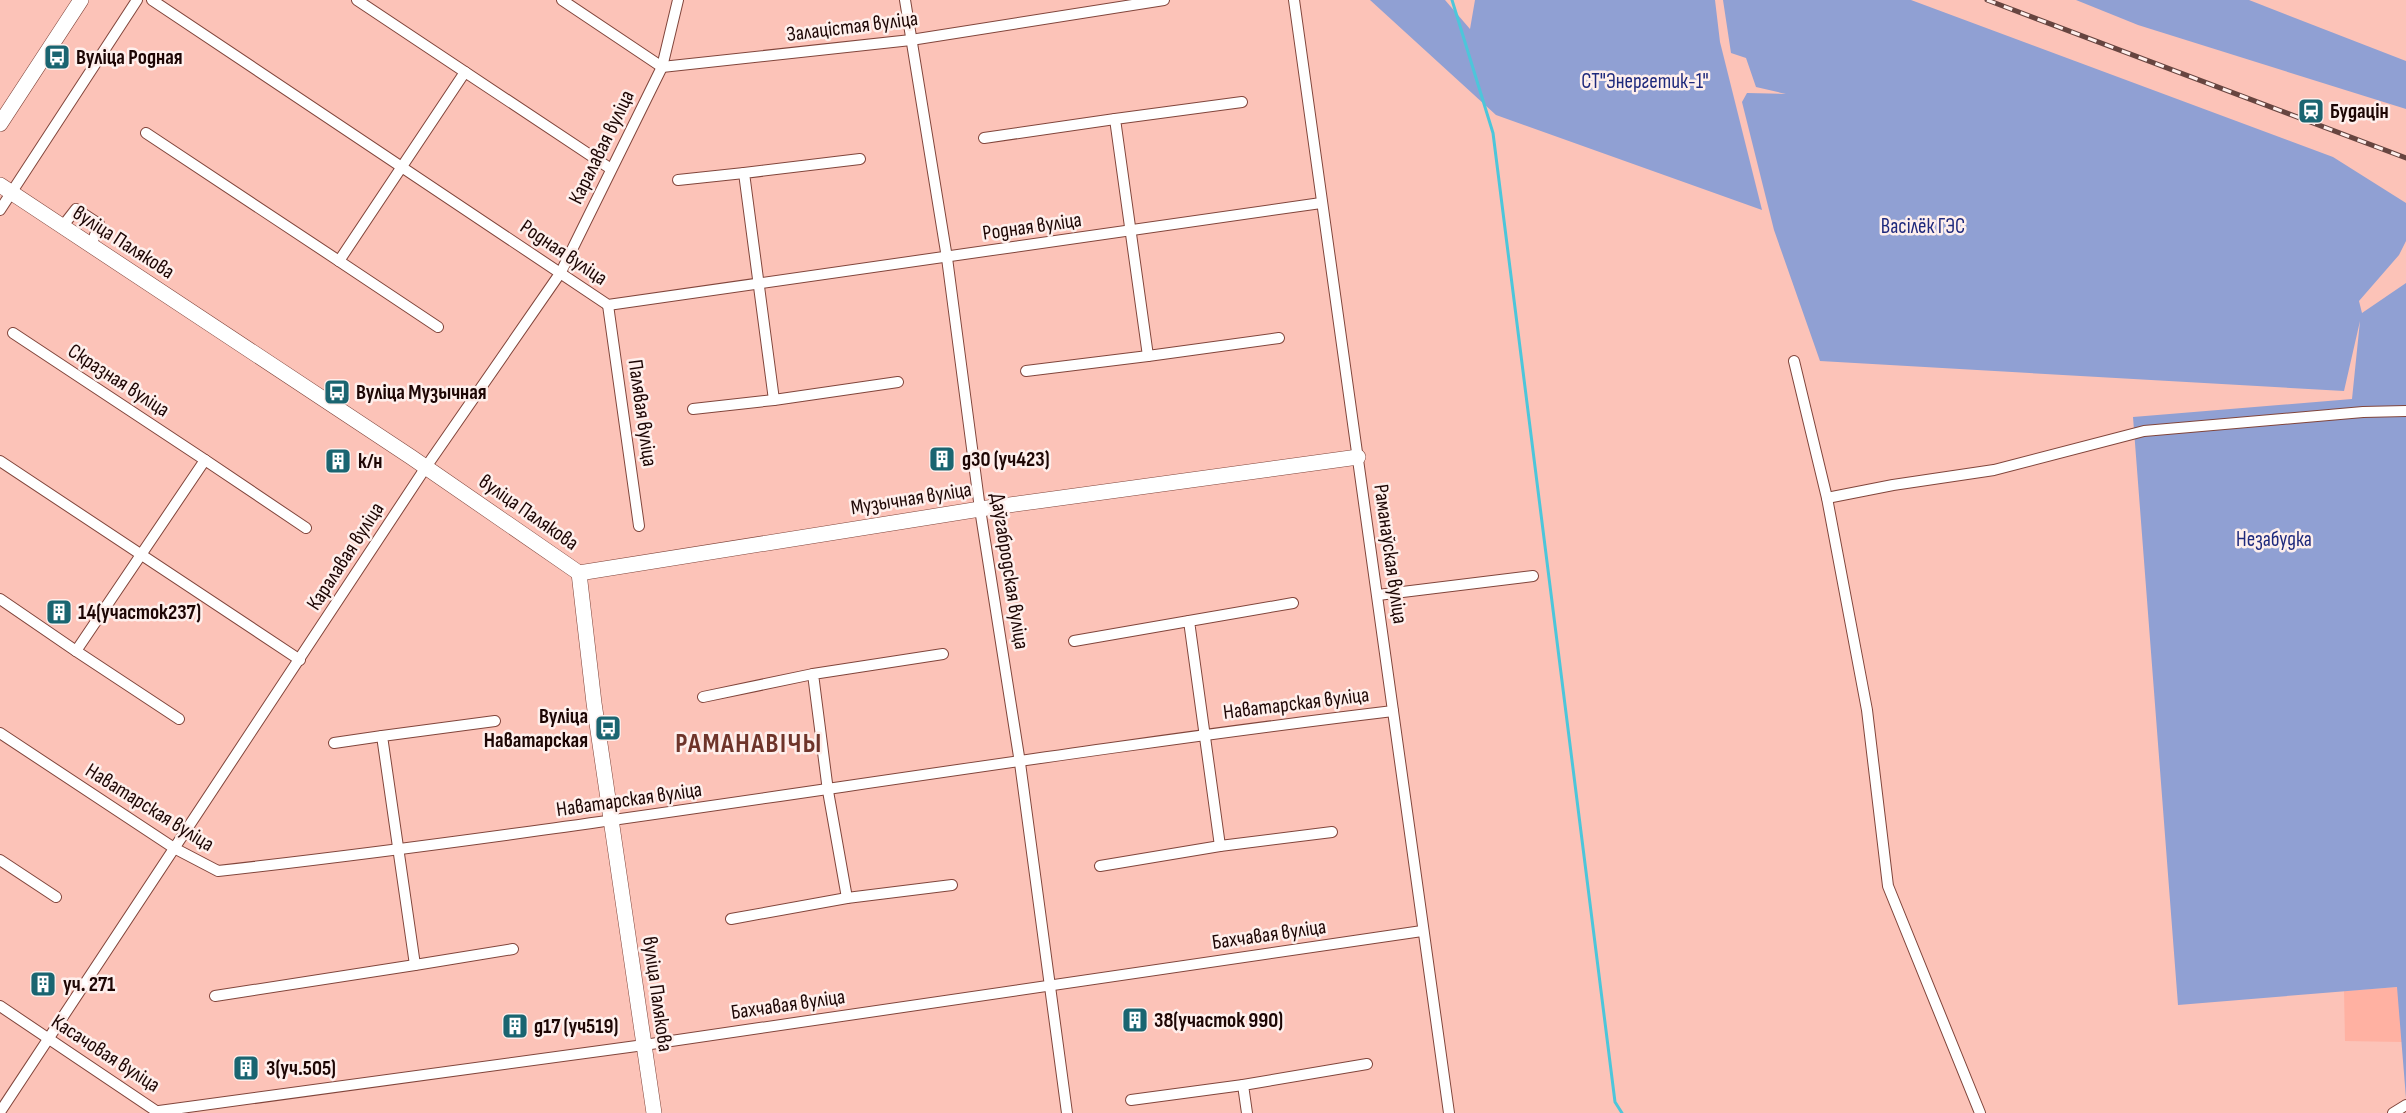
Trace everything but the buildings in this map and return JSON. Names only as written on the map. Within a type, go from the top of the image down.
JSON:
[{"type":"street","points":[[0,124],[81,0]]},
{"type":"street","points":[[0,210],[5,189],[137,0]]},
{"type":"street","name":"Родная вуліца","points":[[152,0],[608,305],[758,286],[1321,203]]},
{"type":"street","points":[[357,0],[611,169]]},
{"type":"street","points":[[562,0],[662,67]]},
{"type":"street","name":"Каралавая вуліца","points":[[0,1112],[426,467],[561,272],[662,67],[678,0]]},
{"type":"street","name":"Даўгабродская вуліца","points":[[905,0],[947,258],[980,508],[1020,763],[1067,1113]]},
{"type":"street","name":"Залацістая вуліца","points":[[662,67],[911,40],[1164,0]]},
{"type":"street","name":"Раманаўская вуліца","points":[[1294,0],[1449,1113]]},
{"type":"street","points":[[339,261],[465,72]]},
{"type":"street","points":[[984,138],[1242,102]]},
{"type":"street","points":[[1115,119],[1133,232],[1148,356]]},
{"type":"street","points":[[146,133],[438,327]]},
{"type":"street","points":[[678,180],[860,159]]},
{"type":"street","points":[[744,173],[774,400]]},
{"type":"street","name":"вуліца Палякова","points":[[5,189],[426,467],[579,573],[594,703],[654,1113]]},
{"type":"street","points":[[62,227],[76,209],[92,219],[99,224],[91,246]]},
{"type":"street","name":"Палявая вуліца","points":[[608,305],[639,526]]},
{"type":"street","name":"Скразная вуліца","points":[[13,333],[306,528]]},
{"type":"street","points":[[1026,371],[1279,338]]},
{"type":"street","points":[[1794,361],[1827,498],[1867,710],[1888,886],[1980,1113]]},
{"type":"street","points":[[693,410],[898,382]]},
{"type":"street","points":[[1827,498],[1893,485],[1994,470],[2144,431],[2363,412],[2406,411]]},
{"type":"street","name":"Музычная вуліца","points":[[579,573],[980,508],[1358,457]]},
{"type":"street","points":[[0,460],[300,660]]},
{"type":"street","points":[[76,651],[205,460]]},
{"type":"street","points":[[1378,595],[1533,576]]},
{"type":"street","points":[[0,599],[179,719]]},
{"type":"street","points":[[1074,641],[1293,603]]},
{"type":"street","name":"Наватарская вуліца","points":[[1189,621],[1220,846]]},
{"type":"street","points":[[703,697],[813,674],[943,654]]},
{"type":"street","points":[[813,674],[828,791],[847,898]]},
{"type":"street","name":"Наватарская вуліца","points":[[0,733],[174,848],[218,872],[399,851],[612,822],[1204,734],[1393,711]]},
{"type":"street","points":[[334,743],[495,721]]},
{"type":"street","points":[[382,736],[415,965]]},
{"type":"street","points":[[1100,866],[1220,846],[1332,832]]},
{"type":"street","points":[[0,860],[56,897]]},
{"type":"street","points":[[731,919],[847,898],[952,885]]},
{"type":"street","name":"Бахчавая вуліца","points":[[159,1112],[644,1045],[1422,931]]},
{"type":"street","points":[[216,996],[513,949]]},
{"type":"street","name":"Касачовая вуліца","points":[[0,1006],[159,1112]]},
{"type":"street","points":[[1131,1100],[1367,1064]]},
{"type":"street","points":[[1243,1084],[1247,1113]]},
{"type":"street","points":[[2393,1113],[2406,1105]]},
{"type":"shaded area","points":[[2398,987],[2402,1042],[2345,1041],[2344,991]]},
{"type":"green space","name":"СТ\"Энергетик-1\"","points":[[1370,0],[1445,0],[1470,29],[1475,0],[1715,0],[1720,42],[1762,210],[1496,115]]},
{"type":"green space","points":[[1723,0],[1911,0],[2333,157],[2406,203],[2406,241],[2399,255],[2359,301],[2362,313],[2406,283],[2406,1098],[2397,987],[2178,1005],[2133,417],[2352,399],[2360,321],[2344,391],[1820,361],[1774,230],[1742,102],[1747,93],[1786,94],[1756,87],[1746,58],[1731,53]]},
{"type":"green space","points":[[2076,0],[2249,0],[2406,61],[2406,109],[2138,25]]},
{"type":"waterway","points":[[1452,0],[1493,133],[1615,1102],[1622,1113]]},
{"type":"railway","points":[[1987,0],[2406,158]]},
{"type":"place","name":"Вуліца Родная","points":[[57,57]]},
{"type":"place","name":"Будацін","points":[[2311,111]]},
{"type":"place","name":"Вуліца Музычная","points":[[337,392]]},
{"type":"place","name":"д30 (уч423)","points":[[942,459]]},
{"type":"place","name":"к/н","points":[[338,461]]},
{"type":"place","name":"14(участок237)","points":[[59,612]]},
{"type":"place","name":"Вуліца Наватарская","points":[[608,728]]},
{"type":"place","name":"уч. 271","points":[[43,984]]},
{"type":"place","name":"38(участок 990)","points":[[1135,1020]]},
{"type":"place","name":"д17 (уч519)","points":[[515,1026]]},
{"type":"place","name":"3(уч.505)","points":[[246,1068]]},
{"type":"district","name":"РАМАНАВІЧЫ","points":[[749,743]]},
{"type":"park label","name":"Васілёк ГЭС","points":[[1923,226]]},
{"type":"park label","name":"Незабудка","points":[[2274,539]]}]
